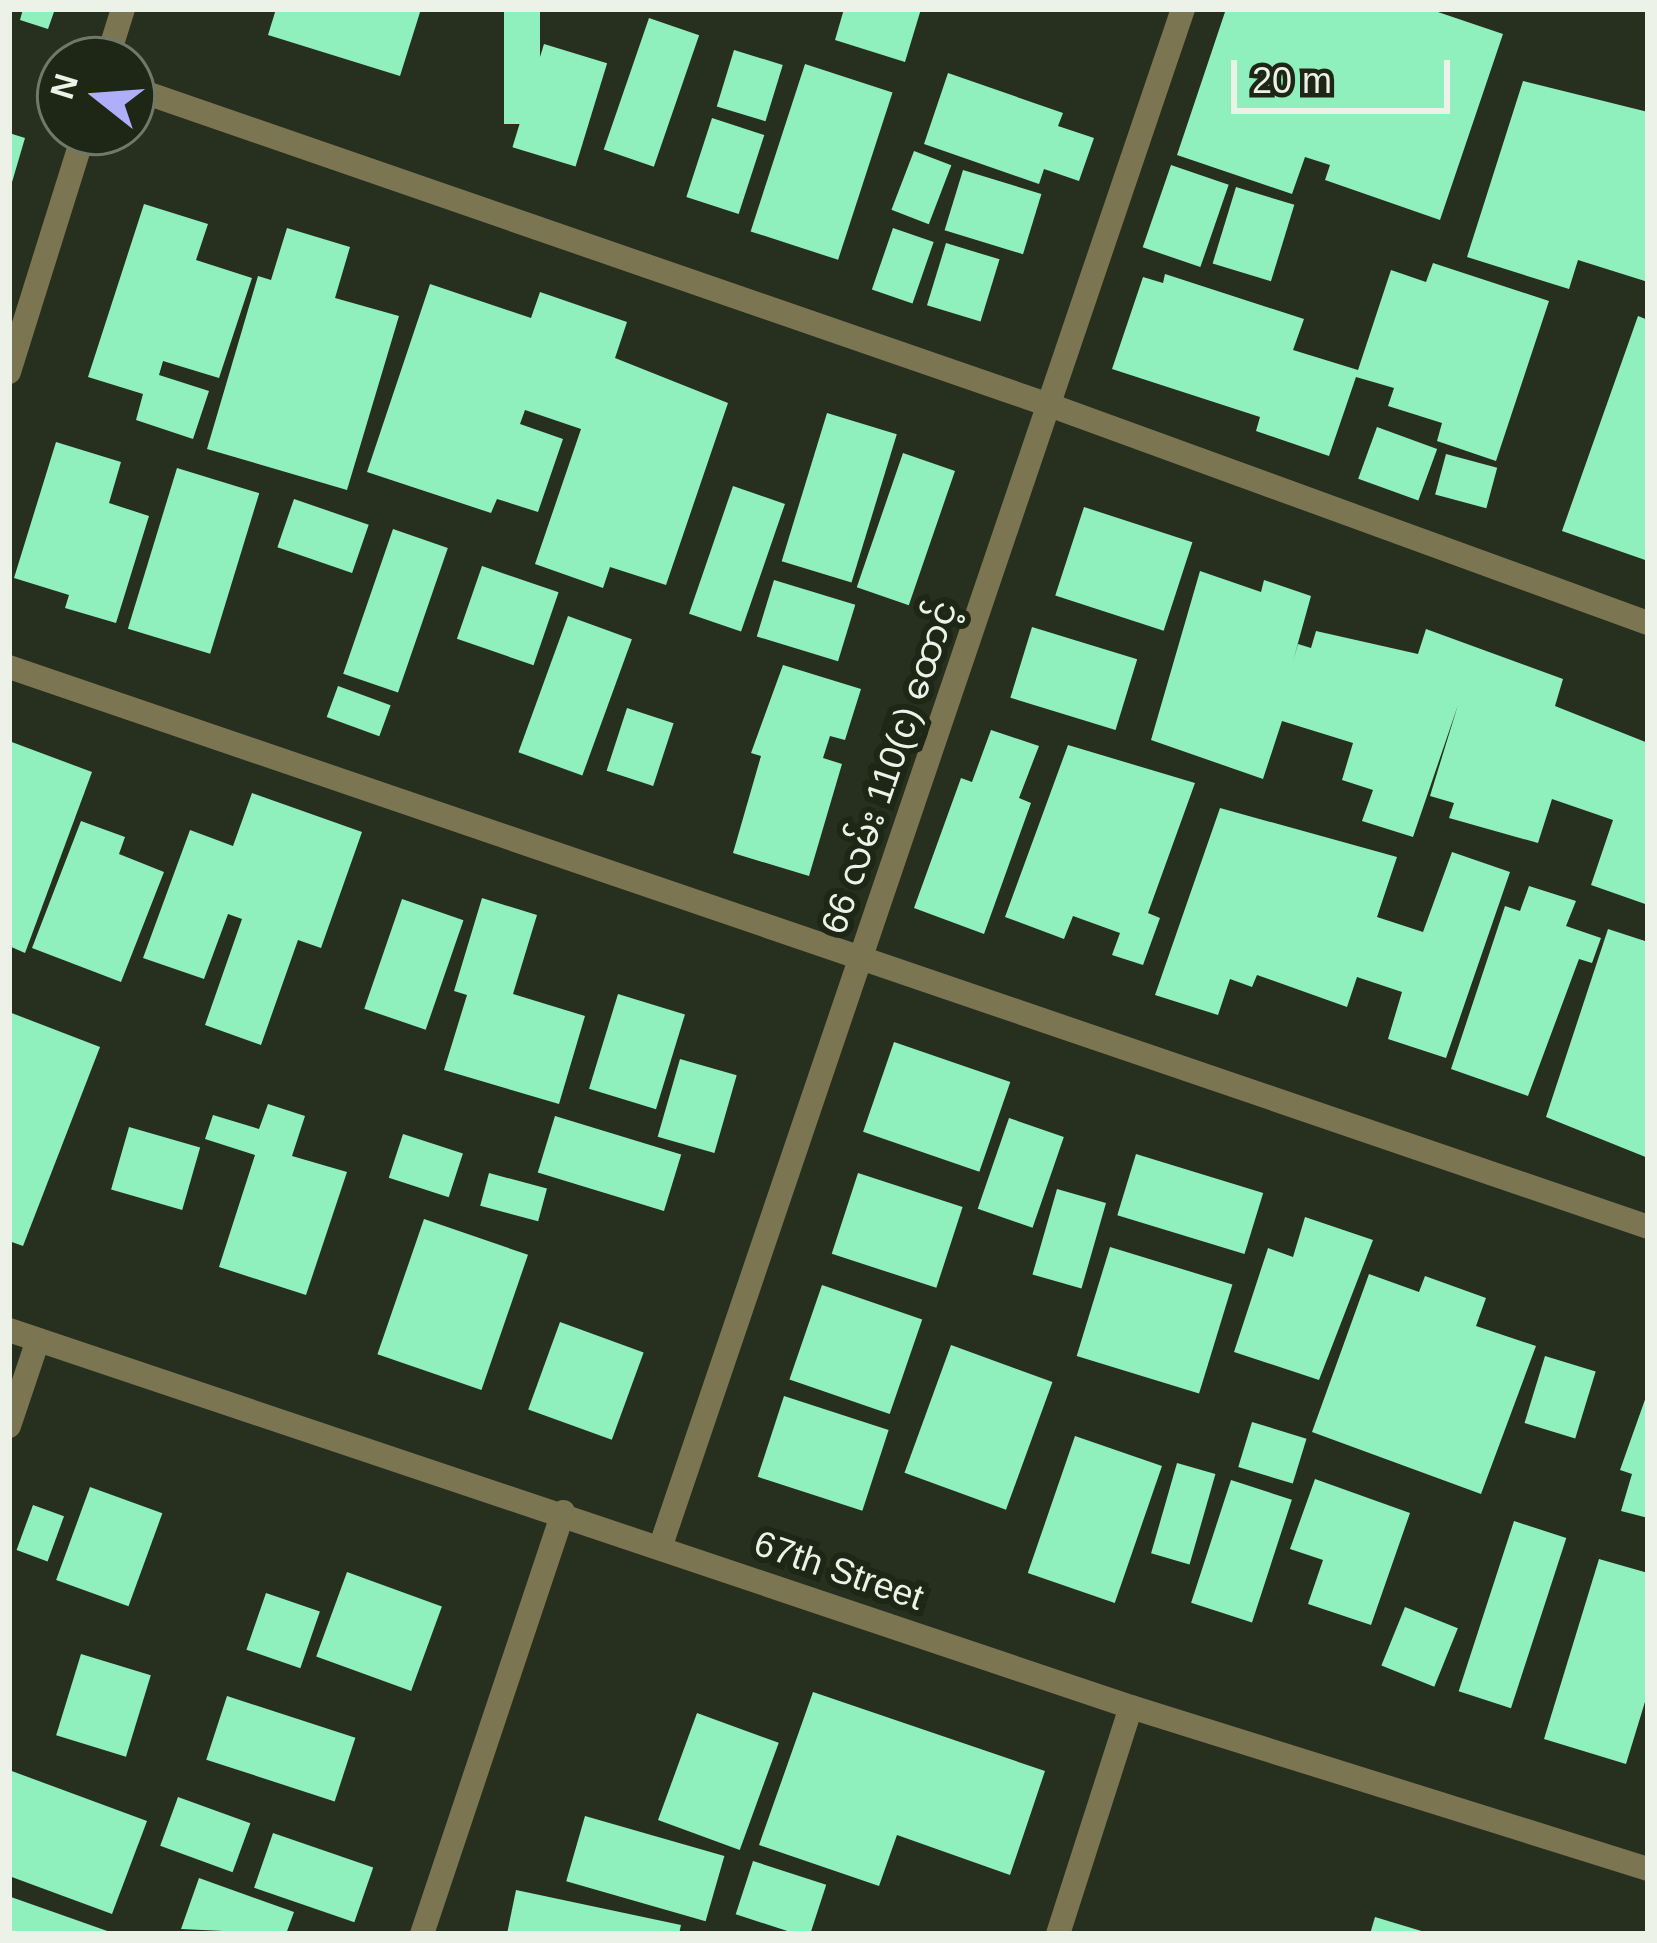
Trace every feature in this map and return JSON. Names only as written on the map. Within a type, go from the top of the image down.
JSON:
[{"type":"street","name":"66 လမ်း 110(c) ထောင့်","points":[[660,1548],[1052,406],[1183,9]]},
{"type":"street","points":[[156,96],[1052,406],[1648,623]]},
{"type":"street","points":[[9,372],[76,156]]},
{"type":"street","points":[[9,668],[1648,1227]]},
{"type":"street","name":"67th Street","points":[[9,1330],[562,1512],[1130,1707],[1648,1869]]},
{"type":"street","points":[[9,1426],[38,1340]]},
{"type":"street","points":[[422,1934],[562,1512]]},
{"type":"street","points":[[1058,1934],[1130,1707]]},
{"type":"building","points":[[23,9],[55,9],[48,29],[20,20]]},
{"type":"building","points":[[276,9],[421,9],[400,76],[268,35]]},
{"type":"building","points":[[504,9],[540,9],[540,124],[504,124]]},
{"type":"building","points":[[844,9],[921,9],[905,62],[835,40]]},
{"type":"building","points":[[1226,9],[1429,9],[1503,34],[1440,220],[1325,180],[1330,165],[1305,157],[1292,194],[1177,155]]},
{"type":"building","points":[[649,18],[699,35],[654,167],[604,149]]},
{"type":"building","points":[[544,44],[607,63],[576,167],[512,147]]},
{"type":"building","points":[[734,50],[783,65],[766,121],[717,106]]},
{"type":"building","points":[[805,64],[892,92],[838,260],[751,231]]},
{"type":"building","points":[[948,73],[1063,113],[1058,126],[1094,138],[1079,181],[1044,169],[1039,184],[924,144]]},
{"type":"building","points":[[1523,81],[1648,112],[1648,282],[1578,260],[1569,289],[1467,257]]},
{"type":"building","points":[[712,118],[764,135],[739,214],[686,197]]},
{"type":"building","points":[[9,133],[25,138],[10,189],[9,188]]},
{"type":"building","points":[[914,151],[951,165],[929,224],[891,210]]},
{"type":"building","points":[[1171,165],[1229,185],[1200,267],[1143,247]]},
{"type":"building","points":[[963,170],[1041,194],[1023,254],[945,230]]},
{"type":"building","points":[[1236,187],[1294,205],[1271,281],[1213,264]]},
{"type":"building","points":[[144,204],[208,224],[196,260],[252,278],[219,378],[163,361],[159,375],[209,391],[193,439],[136,420],[143,394],[88,377]]},
{"type":"building","points":[[287,228],[350,247],[335,298],[399,316],[347,490],[207,449],[258,276],[271,280]]},
{"type":"building","points":[[893,228],[934,242],[912,303],[872,289]]},
{"type":"building","points":[[946,243],[1000,259],[981,322],[927,305]]},
{"type":"building","points":[[1433,263],[1549,301],[1496,461],[1437,441],[1442,423],[1388,406],[1394,388],[1356,377],[1329,456],[1256,431],[1260,417],[1112,369],[1143,277],[1163,283],[1165,274],[1304,319],[1293,350],[1358,370],[1391,270],[1426,282]]},
{"type":"building","points":[[430,284],[531,318],[540,292],[627,322],[615,358],[728,403],[666,585],[610,567],[603,588],[535,564],[581,429],[525,410],[520,424],[563,439],[538,512],[497,499],[491,513],[367,472]]},
{"type":"building","points":[[1638,316],[1648,320],[1648,561],[1562,531]]},
{"type":"building","points":[[827,413],[897,434],[851,583],[782,561]]},
{"type":"building","points":[[1377,427],[1437,449],[1418,501],[1358,479]]},
{"type":"building","points":[[56,442],[121,462],[109,503],[149,516],[116,623],[65,608],[69,595],[14,578]]},
{"type":"building","points":[[903,453],[955,471],[909,605],[857,587]]},
{"type":"building","points":[[1446,454],[1497,468],[1486,508],[1435,495]]},
{"type":"building","points":[[177,468],[259,493],[210,654],[128,629]]},
{"type":"building","points":[[733,486],[785,504],[741,632],[689,614]]},
{"type":"building","points":[[294,499],[369,525],[352,573],[277,547]]},
{"type":"building","points":[[1084,507],[1192,542],[1164,631],[1055,595]]},
{"type":"building","points":[[393,529],[448,548],[398,693],[343,674]]},
{"type":"building","points":[[482,566],[559,592],[534,665],[457,639]]},
{"type":"building","points":[[1200,571],[1261,592],[1264,580],[1311,596],[1293,661],[1298,644],[1311,648],[1316,631],[1418,654],[1426,629],[1563,679],[1555,706],[1648,743],[1648,905],[1591,885],[1613,820],[1552,799],[1538,843],[1449,818],[1454,803],[1430,796],[1458,705],[1413,837],[1362,821],[1373,790],[1342,780],[1353,743],[1282,721],[1263,779],[1151,740]]},
{"type":"building","points":[[774,580],[855,605],[838,661],[757,636]]},
{"type":"building","points":[[568,616],[632,639],[582,776],[518,752]]},
{"type":"building","points":[[1032,627],[1137,659],[1116,730],[1010,698]]},
{"type":"building","points":[[783,665],[861,689],[845,740],[830,736],[823,758],[842,764],[809,876],[733,853],[761,756],[751,753]]},
{"type":"building","points":[[338,686],[391,705],[379,736],[327,717]]},
{"type":"building","points":[[627,708],[674,723],[653,786],[607,771]]},
{"type":"building","points":[[991,730],[1039,746],[1019,798],[1031,803],[984,934],[914,908],[961,778],[972,782]]},
{"type":"building","points":[[9,741],[92,772],[25,953],[9,946]]},
{"type":"building","points":[[1068,745],[1195,783],[1148,913],[1160,918],[1143,965],[1112,955],[1120,933],[1073,916],[1064,939],[1005,917]]},
{"type":"building","points":[[252,793],[362,832],[321,948],[298,940],[261,1045],[205,1025],[242,919],[228,914],[204,979],[143,958],[190,830],[233,846]]},
{"type":"building","points":[[1220,808],[1397,857],[1377,917],[1423,932],[1452,852],[1510,872],[1446,1058],[1388,1039],[1402,992],[1357,977],[1347,1007],[1257,975],[1252,987],[1230,979],[1218,1015],[1155,995]]},
{"type":"building","points":[[81,821],[125,837],[119,854],[164,872],[121,982],[32,948]]},
{"type":"building","points":[[1529,886],[1576,901],[1566,926],[1601,938],[1592,963],[1579,959],[1528,1096],[1451,1069],[1505,906],[1520,911]]},
{"type":"building","points":[[482,898],[537,915],[513,994],[585,1016],[559,1104],[444,1070],[467,995],[454,991]]},
{"type":"building","points":[[402,899],[463,920],[426,1030],[364,1009]]},
{"type":"building","points":[[1608,929],[1648,942],[1648,1158],[1546,1117]]},
{"type":"building","points":[[618,994],[685,1014],[656,1109],[589,1089]]},
{"type":"building","points":[[9,1012],[100,1047],[23,1246],[9,1241]]},
{"type":"building","points":[[894,1042],[1010,1082],[979,1172],[863,1132]]},
{"type":"building","points":[[680,1059],[737,1075],[714,1153],[658,1137]]},
{"type":"building","points":[[268,1104],[305,1116],[292,1156],[347,1172],[306,1295],[219,1267],[255,1155],[205,1139],[213,1115],[259,1129]]},
{"type":"building","points":[[555,1116],[681,1155],[664,1211],[538,1172]]},
{"type":"building","points":[[1009,1118],[1064,1137],[1033,1228],[978,1209]]},
{"type":"building","points":[[129,1127],[200,1147],[182,1210],[111,1189]]},
{"type":"building","points":[[403,1134],[463,1153],[449,1197],[389,1178]]},
{"type":"building","points":[[1136,1154],[1263,1193],[1244,1254],[1117,1215]]},
{"type":"building","points":[[489,1173],[547,1189],[538,1221],[480,1206]]},
{"type":"building","points":[[858,1173],[963,1207],[936,1288],[832,1254]]},
{"type":"building","points":[[1057,1189],[1106,1203],[1081,1289],[1032,1275]]},
{"type":"building","points":[[1305,1217],[1373,1240],[1319,1380],[1234,1352],[1268,1248],[1293,1257]]},
{"type":"building","points":[[424,1219],[528,1255],[481,1390],[377,1354]]},
{"type":"building","points":[[1110,1247],[1232,1284],[1199,1393],[1077,1356]]},
{"type":"building","points":[[1369,1274],[1419,1292],[1425,1276],[1486,1298],[1476,1326],[1536,1346],[1481,1494],[1312,1432]]},
{"type":"building","points":[[822,1285],[922,1320],[890,1414],[789,1380]]},
{"type":"building","points":[[560,1322],[644,1352],[612,1440],[528,1409]]},
{"type":"building","points":[[951,1345],[1052,1382],[1006,1510],[904,1473]]},
{"type":"building","points":[[1545,1356],[1596,1371],[1575,1438],[1525,1423]]},
{"type":"building","points":[[1647,1394],[1648,1518],[1621,1511],[1632,1474],[1620,1470]]},
{"type":"building","points":[[784,1396],[889,1430],[862,1511],[758,1477]]},
{"type":"building","points":[[1252,1422],[1307,1439],[1293,1484],[1238,1467]]},
{"type":"building","points":[[1075,1436],[1162,1466],[1115,1603],[1028,1573]]},
{"type":"building","points":[[1177,1463],[1215,1474],[1190,1564],[1151,1553]]},
{"type":"building","points":[[1315,1479],[1410,1513],[1371,1625],[1308,1604],[1323,1560],[1290,1549]]},
{"type":"building","points":[[1231,1480],[1292,1500],[1252,1622],[1191,1603]]},
{"type":"building","points":[[90,1487],[162,1513],[128,1606],[56,1580]]},
{"type":"building","points":[[33,1505],[64,1516],[48,1561],[17,1550]]},
{"type":"building","points":[[1514,1521],[1566,1538],[1511,1708],[1459,1691]]},
{"type":"building","points":[[1599,1559],[1648,1573],[1648,1692],[1626,1764],[1544,1739]]},
{"type":"building","points":[[347,1572],[442,1607],[411,1691],[316,1657]]},
{"type":"building","points":[[266,1593],[320,1612],[300,1668],[246,1650]]},
{"type":"building","points":[[1405,1607],[1458,1628],[1434,1687],[1381,1665]]},
{"type":"building","points":[[81,1654],[151,1675],[126,1757],[56,1735]]},
{"type":"building","points":[[813,1692],[1045,1771],[1010,1875],[897,1835],[879,1886],[759,1845]]},
{"type":"building","points":[[227,1696],[355,1738],[335,1801],[206,1760]]},
{"type":"building","points":[[697,1713],[779,1743],[740,1850],[658,1820]]},
{"type":"building","points":[[9,1770],[147,1821],[112,1914],[9,1876]]},
{"type":"building","points":[[178,1797],[250,1823],[233,1872],[160,1846]]},
{"type":"building","points":[[585,1816],[724,1856],[706,1921],[566,1881]]},
{"type":"building","points":[[273,1833],[373,1868],[354,1922],[254,1888]]},
{"type":"building","points":[[753,1861],[826,1885],[810,1934],[736,1914]]},
{"type":"building","points":[[199,1878],[294,1912],[286,1934],[181,1929]]},
{"type":"building","points":[[516,1890],[681,1925],[679,1934],[507,1934]]},
{"type":"building","points":[[11,1897],[113,1933],[9,1934]]},
{"type":"building","points":[[1375,1917],[1428,1933],[1428,1934],[1370,1934]]}]
